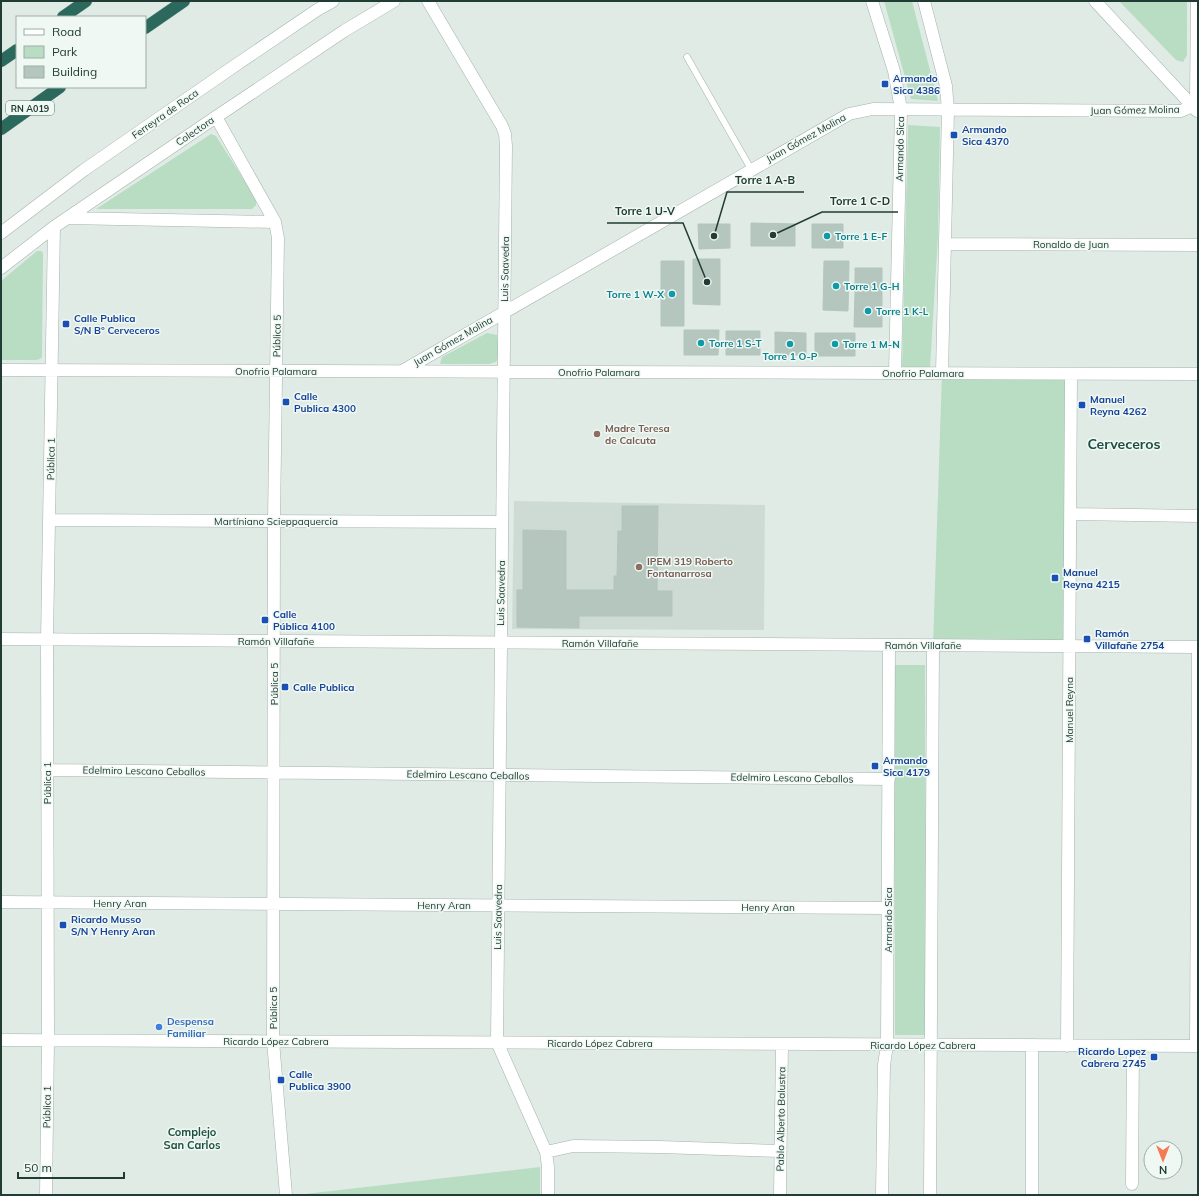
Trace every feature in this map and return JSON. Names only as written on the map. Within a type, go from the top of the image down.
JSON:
[{"type":"highway","points":[[64,16],[86,1]]},
{"type":"highway","points":[[146,27],[184,1]]},
{"type":"highway","points":[[1,61],[16,51]]},
{"type":"highway","name":"RN A019","points":[[1,129],[59,88]]},
{"type":"street","name":"Ferreyra de Roca","points":[[1,233],[84,170],[249,56],[317,10],[333,1]]},
{"type":"street","name":"Colectora","points":[[1,268],[54,227],[216,116],[344,31],[394,1]]},
{"type":"street","name":"Luis Saavedra","points":[[428,1],[505,134],[497,1042],[546,1152],[548,1167],[548,1195]]},
{"type":"street","name":"Armando Sica","points":[[872,1],[894,72],[901,110],[895,373]]},
{"type":"street","points":[[924,1],[946,86],[948,110],[942,373]]},
{"type":"street","points":[[1095,1],[1195,109]]},
{"type":"street","points":[[1195,109],[1197,1]]},
{"type":"street","name":"Juan Gómez Molina","points":[[402,370],[849,114],[873,109],[1181,111],[1195,109]]},
{"type":"street","name":"Pública 5","points":[[216,116],[275,222],[278,238],[274,521],[273,1041],[286,1195]]},
{"type":"street","points":[[67,218],[275,222]]},
{"type":"street","name":"Pública 1","points":[[46,1195],[48,1040],[47,640],[54,227]]},
{"type":"street","name":"Ronaldo de Juan","points":[[945,244],[1198,245]]},
{"type":"street","name":"Onofrio Palamara","points":[[1,370],[277,372],[402,370],[1198,374]]},
{"type":"street","name":"Manuel Reyna","points":[[1067,1046],[1071,374]]},
{"type":"street","points":[[1070,514],[1198,516]]},
{"type":"street","name":"Martíniano Scieppaquercia","points":[[50,520],[502,522]]},
{"type":"street","name":"Ramón Villafañe","points":[[1,640],[1198,646]]},
{"type":"street","name":"Armando Sica","points":[[882,1195],[884,1065],[887,1045],[889,645]]},
{"type":"street","points":[[930,1195],[934,645]]},
{"type":"street","points":[[1197,1046],[1198,646]]},
{"type":"street","name":"Edelmiro Lescano Ceballos","points":[[47,770],[889,779]]},
{"type":"street","name":"Henry Aran","points":[[1,902],[888,908]]},
{"type":"street","name":"Ricardo López Cabrera","points":[[1,1040],[1197,1046]]},
{"type":"street","name":"Pablo Alberto Balustra","points":[[780,1195],[782,1044]]},
{"type":"street","points":[[1032,1045],[1032,1195]]},
{"type":"street","points":[[1132,1184],[1133,1046]]},
{"type":"street","points":[[546,1152],[573,1146],[668,1147],[780,1151]]},
{"type":"lane","points":[[687,57],[751,169]]},
{"type":"shaded area","name":"IPEM 319 Roberto Fontanarrosa","points":[[514,501],[765,505],[764,630],[512,629]]},
{"type":"green space","points":[[884,1],[912,1],[938,101],[911,99]]},
{"type":"green space","points":[[1119,1],[1187,1],[1187,55],[1183,62],[1176,60]]},
{"type":"green space","points":[[908,125],[940,127],[938,236],[930,368],[902,369]]},
{"type":"green space","points":[[211,134],[216,136],[256,199],[256,205],[252,209],[96,209]]},
{"type":"green space","points":[[37,251],[41,251],[43,253],[42,357],[36,360],[1,360],[1,281]]},
{"type":"green space","points":[[487,333],[497,335],[499,355],[496,362],[489,364],[440,364],[442,357]]},
{"type":"green space","points":[[942,373],[1071,374],[1069,646],[933,645]]},
{"type":"green space","points":[[894,665],[925,665],[926,1035],[895,1035]]},
{"type":"green space","points":[[540,1167],[540,1195],[296,1195]]},
{"type":"building","points":[[751,223],[795,224],[795,246],[751,246]]},
{"type":"building","points":[[698,224],[730,224],[730,248],[699,249]]},
{"type":"building","name":"Torre 1 E-F","points":[[812,224],[843,224],[843,248],[812,248]]},
{"type":"building","points":[[693,259],[720,259],[720,305],[693,304]]},
{"type":"building","name":"Torre 1 W-X","points":[[661,261],[684,261],[684,326],[661,326]]},
{"type":"building","name":"Torre 1 G-H","points":[[824,261],[849,261],[848,311],[823,310]]},
{"type":"building","points":[[855,268],[882,268],[882,294],[855,294]]},
{"type":"building","name":"Torre 1 K-L","points":[[855,294],[882,294],[882,327],[854,327]]},
{"type":"building","name":"Torre 1 S-T","points":[[684,330],[719,330],[718,355],[684,355]]},
{"type":"building","points":[[726,331],[760,331],[760,355],[726,355]]},
{"type":"building","name":"Torre 1 O-P","points":[[775,332],[806,333],[806,355],[775,355]]},
{"type":"building","name":"Torre 1 M-N","points":[[815,333],[855,333],[855,356],[815,356]]},
{"type":"building","points":[[622,506],[658,506],[657,591],[672,591],[672,616],[579,616],[579,628],[517,627],[517,590],[523,590],[523,530],[566,531],[566,590],[614,590],[614,576],[617,576],[618,531],[622,531]]},
{"type":"place","name":"Armando Sica 4386","points":[[885,84]]},
{"type":"place","name":"Armando Sica 4370","points":[[954,135]]},
{"type":"place","name":"Torre 1 C-D","points":[[773,235]]},
{"type":"place","name":"Torre 1 A-B","points":[[714,236]]},
{"type":"place","name":"Torre 1 E-F","points":[[827,236]]},
{"type":"place","name":"Torre 1 U-V","points":[[707,282]]},
{"type":"place","name":"Torre 1 G-H","points":[[836,286]]},
{"type":"place","name":"Torre 1 W-X","points":[[672,294]]},
{"type":"place","name":"Torre 1 K-L","points":[[868,311]]},
{"type":"place","name":"Calle Publica S/N B° Cerveceros","points":[[66,324]]},
{"type":"place","name":"Torre 1 S-T","points":[[701,343]]},
{"type":"place","name":"Torre 1 O-P","points":[[790,344]]},
{"type":"place","name":"Torre 1 M-N","points":[[835,344]]},
{"type":"place","name":"Calle Publica 4300","points":[[286,402]]},
{"type":"place","name":"Manuel Reyna 4262","points":[[1082,405]]},
{"type":"place","name":"Madre Teresa de Calcuta","points":[[597,434]]},
{"type":"place","name":"IPEM 319 Roberto Fontanarrosa","points":[[639,567]]},
{"type":"place","name":"Manuel Reyna 4215","points":[[1055,578]]},
{"type":"place","name":"Calle Pública 4100","points":[[265,620]]},
{"type":"place","name":"Ramón Villafañe 2754","points":[[1087,639]]},
{"type":"place","name":"Calle Publica","points":[[285,687]]},
{"type":"place","name":"Armando Sica 4179","points":[[875,766]]},
{"type":"place","name":"Ricardo Musso S/N Y Henry Aran","points":[[63,925]]},
{"type":"place","name":"Despensa Familiar","points":[[159,1027]]},
{"type":"place","name":"Ricardo Lopez Cabrera 2745","points":[[1154,1057]]},
{"type":"place","name":"Calle Publica 3900","points":[[281,1080]]},
{"type":"district","name":"Cerveceros","points":[[1124,444]]},
{"type":"district","name":"Complejo San Carlos","points":[[192,1138]]}]
